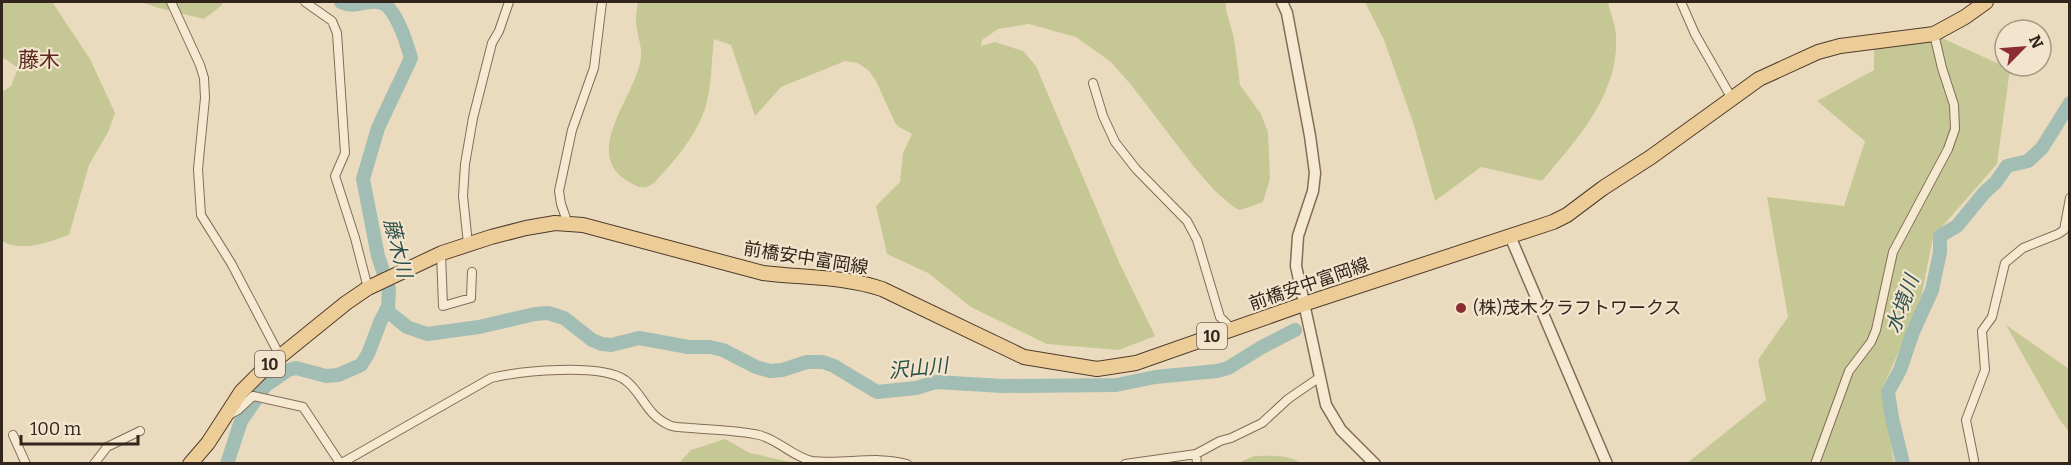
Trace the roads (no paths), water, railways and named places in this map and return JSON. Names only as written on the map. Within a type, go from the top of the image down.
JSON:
[{"type":"main road","name":"前橋安中富岡線","points":[[370,287],[441,253],[468,244],[526,228],[555,223],[583,225],[763,273],[861,282],[882,289],[1024,357],[1097,369],[1136,363],[1304,304],[1540,228],[1566,215],[1759,79],[1818,52],[1840,46],[1934,34],[1986,2]]},
{"type":"main road","name":"10","points":[[190,464],[208,443],[241,392],[280,356],[370,287]]},
{"type":"street","points":[[171,2],[204,78],[205,106],[198,169],[201,215],[231,263],[280,356]]},
{"type":"street","points":[[305,2],[332,21],[337,33],[345,153],[335,176],[370,287]]},
{"type":"street","points":[[468,244],[463,196],[465,164],[492,43],[499,31],[509,2]]},
{"type":"street","points":[[568,224],[561,204],[560,190],[572,130],[594,68],[602,2]]},
{"type":"street","points":[[1282,2],[1287,13],[1315,173],[1313,191],[1298,236],[1296,266],[1326,405],[1338,424],[1375,464]]},
{"type":"street","points":[[1682,2],[1695,34],[1731,97]]},
{"type":"street","points":[[1815,464],[1849,372],[1871,342],[1876,330],[1893,252],[1948,149],[1954,129],[1954,105],[1934,34]]},
{"type":"street","points":[[1093,83],[1114,142],[1136,169],[1187,221],[1197,240],[1220,316],[1232,329]]},
{"type":"street","points":[[1974,460],[1966,420],[1985,370],[1982,332],[1992,317],[2005,263],[2023,248],[2064,230],[2070,198]]},
{"type":"street","points":[[1510,236],[1607,464]]},
{"type":"street","points":[[441,253],[442,306],[471,298],[472,272]]},
{"type":"street","points":[[225,416],[238,410],[253,396],[303,407],[340,463],[491,378],[534,370],[595,372],[624,379],[648,410],[671,426],[760,435],[804,459],[815,461],[873,459],[907,464]]},
{"type":"street","points":[[1125,464],[1196,459],[1220,441],[1262,423],[1288,399],[1320,377]]},
{"type":"street","points":[[94,464],[107,447],[140,431]]},
{"type":"street","points":[[13,435],[26,464]]},
{"type":"waterway","name":"藤木川","points":[[227,464],[241,421],[265,386],[288,370],[296,368],[326,376],[338,375],[361,365],[388,308],[389,289],[378,256],[363,179],[378,128],[411,58],[395,16],[384,4],[373,2],[351,5],[341,2]]},
{"type":"waterway","name":"水境川","points":[[1903,464],[1888,392],[1900,370],[1913,332],[1932,290],[1940,252],[1940,236],[1957,226],[2007,166],[2028,161],[2042,148],[2070,103]]},
{"type":"waterway","name":"沢山川","points":[[386,310],[407,327],[427,334],[479,327],[548,313],[564,318],[592,340],[602,344],[611,345],[639,338],[688,347],[710,347],[723,350],[756,367],[770,371],[782,370],[807,362],[823,362],[834,366],[877,392],[916,388],[936,382],[1003,386],[1116,385],[1155,377],[1217,371],[1228,368],[1295,330]]},
{"type":"place","name":"(株)茂木クラフトワークス","points":[[1461,308]]},
{"type":"district","name":"藤木","points":[[39,60]]}]
